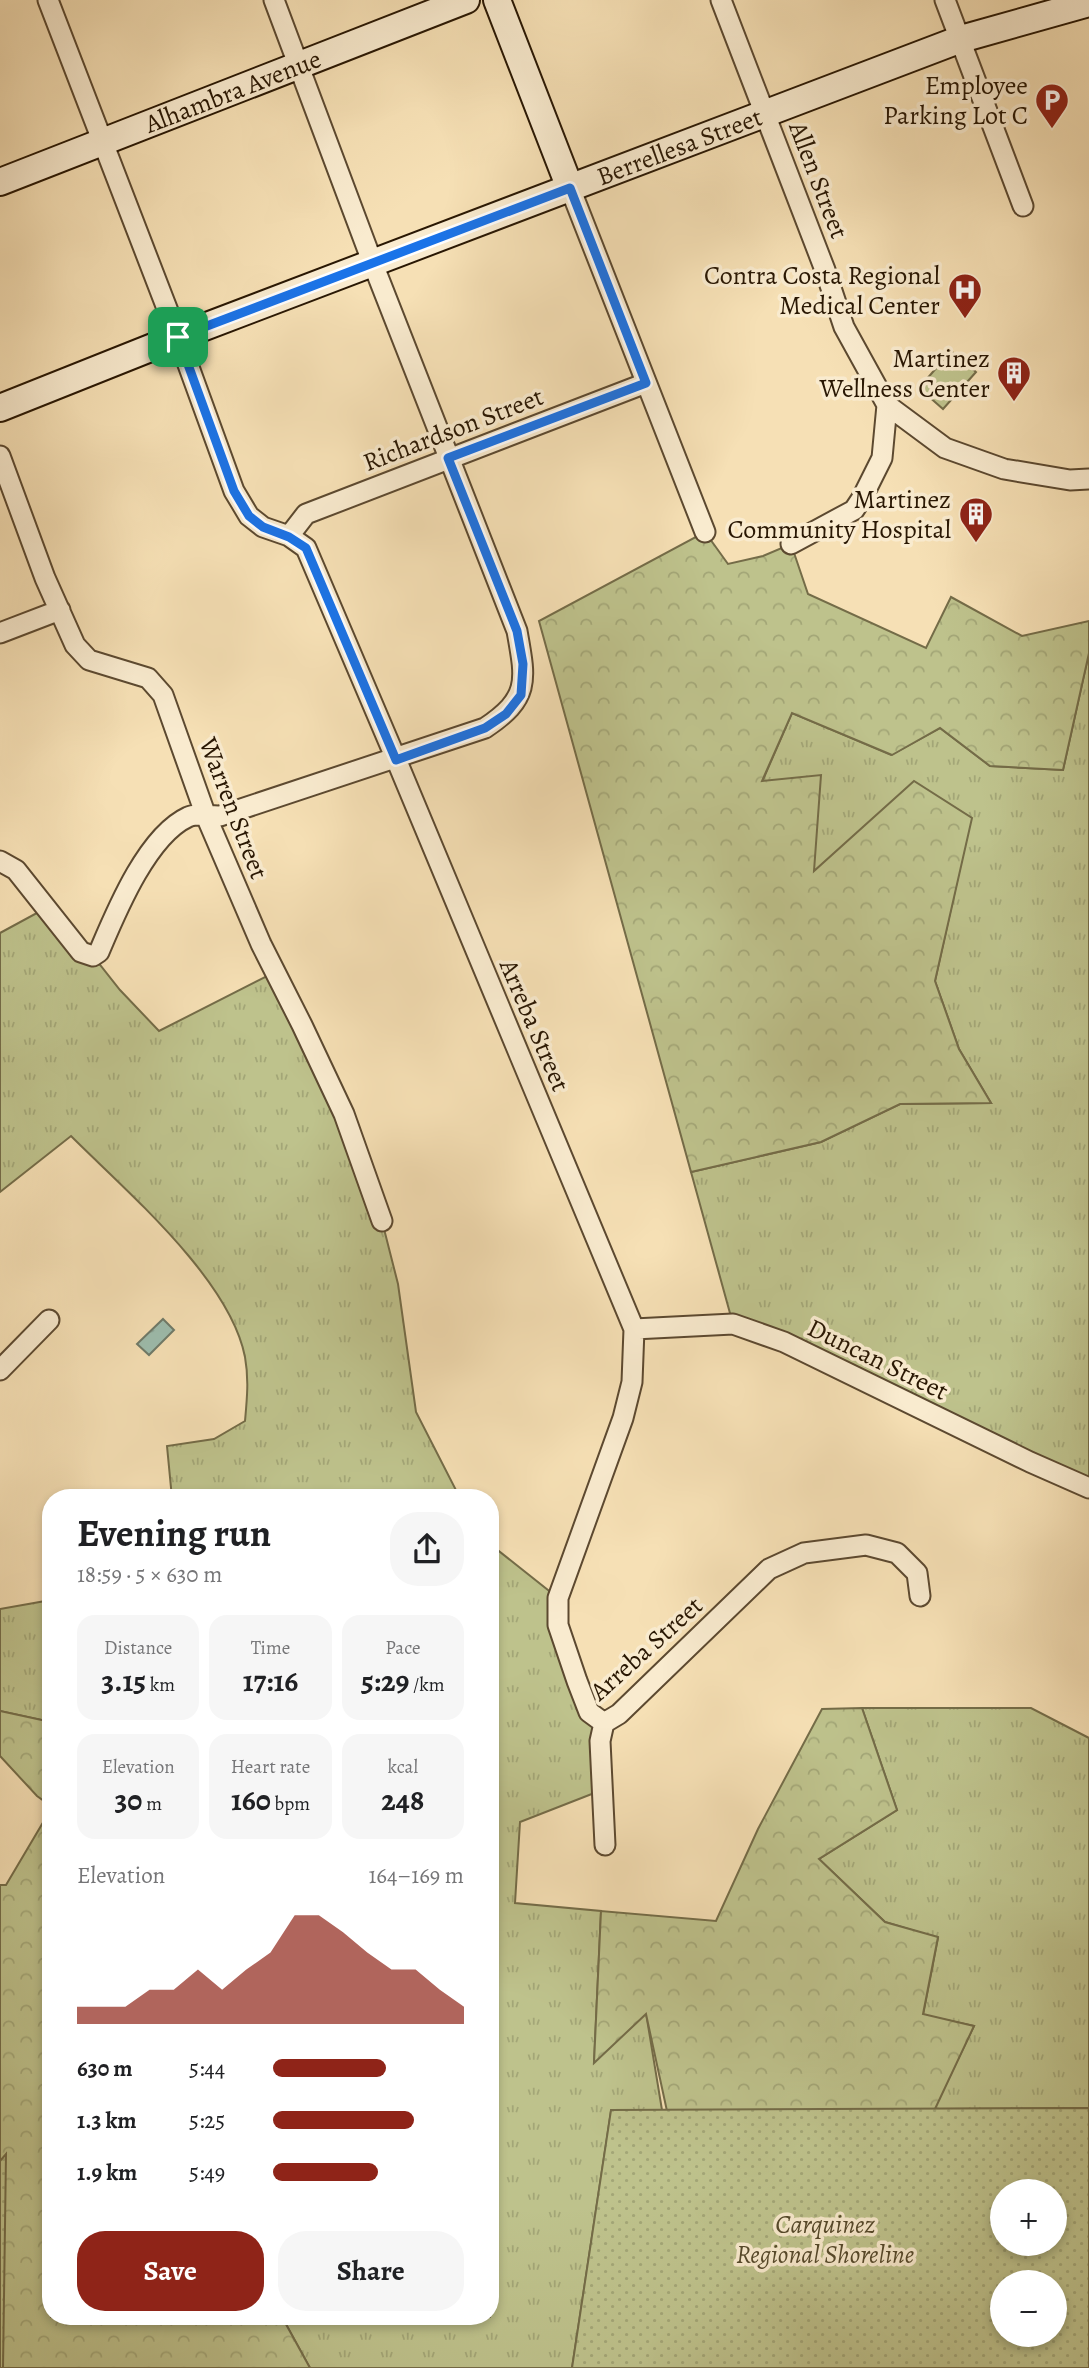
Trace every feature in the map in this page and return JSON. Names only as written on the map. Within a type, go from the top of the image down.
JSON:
[{"type":"main road","name":"Alhambra Avenue","points":[[0,182],[466,0]]},
{"type":"main road","points":[[496,0],[570,188]]},
{"type":"main road","name":"Berrellesa Street","points":[[0,408],[178,337],[961,39],[1089,3]]},
{"type":"street","name":"Arreba Street","points":[[48,0],[178,337],[234,491],[249,516],[263,527],[289,537],[306,548],[634,1329],[632,1382],[623,1418],[558,1598],[558,1625],[589,1712],[604,1723],[619,1714],[769,1569],[804,1553],[866,1545],[897,1553],[917,1573],[920,1596]]},
{"type":"street","points":[[0,861],[16,870],[81,952],[93,956],[99,952],[137,873],[159,840],[189,817],[220,816],[396,760],[485,728],[506,714],[521,695],[523,664],[517,631],[373,264],[274,0]]},
{"type":"street","name":"Allen Street","points":[[721,0],[825,270],[838,313],[887,405],[944,448],[1004,468],[1070,480],[1089,479]]},
{"type":"street","points":[[945,0],[1023,206]]},
{"type":"street","points":[[570,188],[705,532]]},
{"type":"street","name":"Richardson Street","points":[[289,537],[306,514],[646,383]]},
{"type":"street","points":[[791,544],[854,510],[883,458],[887,405]]},
{"type":"street","name":"Warren Street","points":[[0,456],[45,578],[75,645],[89,660],[148,678],[163,695],[206,816],[261,944],[344,1114],[382,1221]]},
{"type":"street","points":[[0,633],[60,610]]},
{"type":"street","points":[[0,1370],[49,1320]]},
{"type":"street","name":"Duncan Street","points":[[634,1329],[733,1324],[784,1342],[1089,1488]]},
{"type":"street","points":[[604,1723],[600,1741],[606,1845]]},
{"type":"green space","points":[[951,351],[976,372],[943,409],[919,388]]},
{"type":"green space","points":[[705,532],[728,564],[763,556],[791,544],[808,594],[926,648],[951,597],[1022,636],[1089,621],[1089,653],[1063,770],[990,766],[940,728],[892,755],[792,713],[762,781],[821,775],[814,871],[914,781],[972,818],[935,981],[959,1049],[991,1103],[900,1104],[821,1142],[691,1172],[539,621]]},
{"type":"green space","points":[[1089,653],[1089,1488],[733,1324],[691,1172],[821,1142],[900,1104],[991,1103],[959,1049],[935,981],[971,818],[914,782],[814,872],[762,782],[792,713],[891,755],[940,728],[990,766],[1063,770]]},
{"type":"green space","points":[[46,908],[93,956],[120,990],[159,1031],[275,972],[382,1221],[398,1284],[416,1412],[455,1489],[171,1489],[167,1446],[214,1439],[245,1421],[245,1357],[235,1327],[219,1297],[198,1267],[146,1210],[71,1136],[0,1192],[0,933]]},
{"type":"green space","points":[[499,1551],[558,1598],[558,1625],[604,1723],[602,1790],[520,1822],[515,1903],[601,1911],[594,2062],[646,2013],[662,2110],[611,2111],[572,2368],[310,2368],[286,2325],[499,2325]]},
{"type":"green space","points":[[42,1602],[42,1720],[0,1711],[0,1609]]},
{"type":"green space","points":[[862,1708],[1031,1708],[1089,1738],[1089,2108],[934,2109],[974,2026],[923,2015],[938,1938],[885,1922],[819,1859],[897,1810]]},
{"type":"green space","points":[[862,1708],[897,1810],[819,1859],[885,1922],[938,1937],[923,2014],[974,2026],[917,2152],[678,2162],[646,2014],[594,2063],[601,1911],[716,1921],[758,1829],[822,1709]]},
{"type":"green space","points":[[0,1711],[42,1720],[42,1800],[37,1796],[0,1756]]},
{"type":"green space","points":[[42,1824],[42,2325],[286,2325],[310,2368],[0,2368],[0,1885],[6,1885]]},
{"type":"green space","name":"Carquinez Regional Shoreline","points":[[1089,2108],[1089,2368],[572,2368],[611,2110]]},
{"type":"green space","points":[[6,2154],[3,2368],[0,2368],[0,2161]]},
{"type":"water","points":[[163,1319],[174,1330],[149,1355],[137,1344]]},
{"type":"place","name":"Employee Parking Lot C","points":[[1052,130]]},
{"type":"place","name":"Contra Costa Regional Medical Center","points":[[965,320]]},
{"type":"place","name":"Martinez Wellness Center","points":[[1014,403]]},
{"type":"place","name":"Martinez Community Hospital","points":[[976,544]]},
{"type":"route","points":[[570,188],[646,383],[448,458],[517,631],[523,664],[521,695],[506,714],[485,728],[396,760],[306,548],[289,537],[263,527],[249,516],[234,491],[178,337],[570,188]]}]
